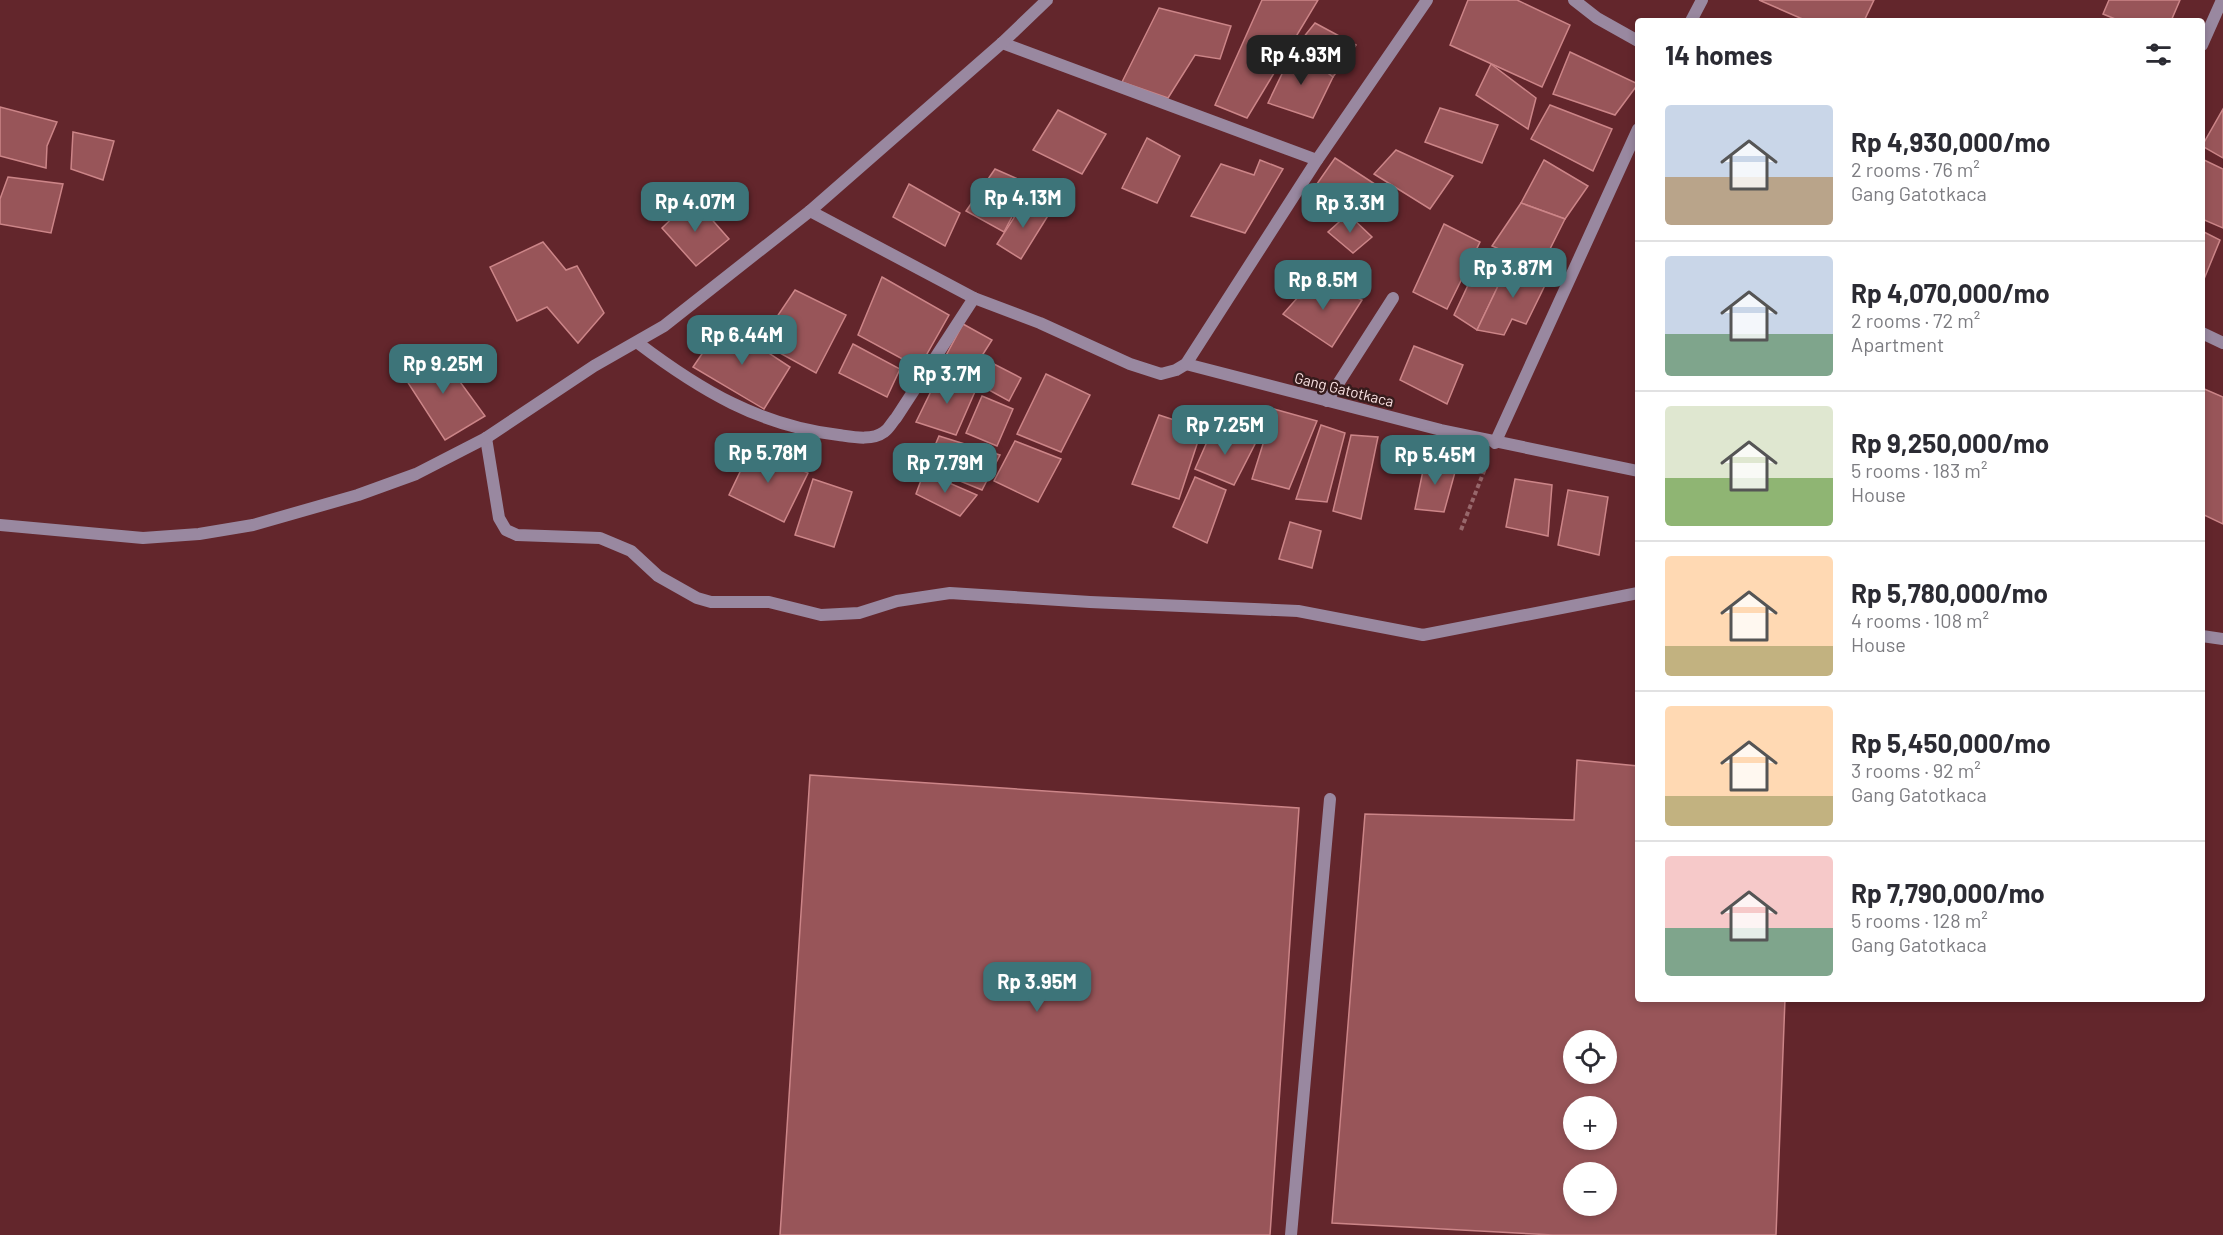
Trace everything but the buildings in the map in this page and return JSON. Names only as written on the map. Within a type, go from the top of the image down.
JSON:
[{"type":"street","points":[[0,525],[143,538],[199,534],[253,525],[358,495],[416,474],[486,438],[594,366],[638,343],[810,211],[1002,43],[1047,0]]},
{"type":"street","points":[[810,211],[974,298],[1040,323],[1140,368],[1161,374],[1176,370],[1186,364],[1317,160],[1427,0]]},
{"type":"street","points":[[1574,0],[1597,18],[1635,39]]},
{"type":"street","points":[[1693,18],[1702,0]]},
{"type":"street","points":[[2205,39],[2223,0]]},
{"type":"street","points":[[1002,43],[1317,160]]},
{"type":"street","points":[[1495,443],[1635,136]]},
{"type":"street","points":[[638,343],[672,369],[759,417],[818,433],[869,438],[884,432],[896,418],[974,298]]},
{"type":"street","points":[[1327,401],[1392,298]]},
{"type":"street","points":[[2205,334],[2223,343]]},
{"type":"street","name":"Gang Gatotkaca","points":[[1186,364],[1495,443],[1635,470]]},
{"type":"street","points":[[486,438],[499,518],[506,530],[517,535],[578,535],[614,542],[631,551],[658,576],[691,596],[711,602],[769,602],[821,615],[844,615],[859,613],[897,601],[950,593],[1298,611],[1423,635],[1635,594]]},
{"type":"street","points":[[2205,636],[2223,639]]},
{"type":"street","points":[[1291,1235],[1330,799]]},
{"type":"path","points":[[1461,530],[1495,443]]}]
